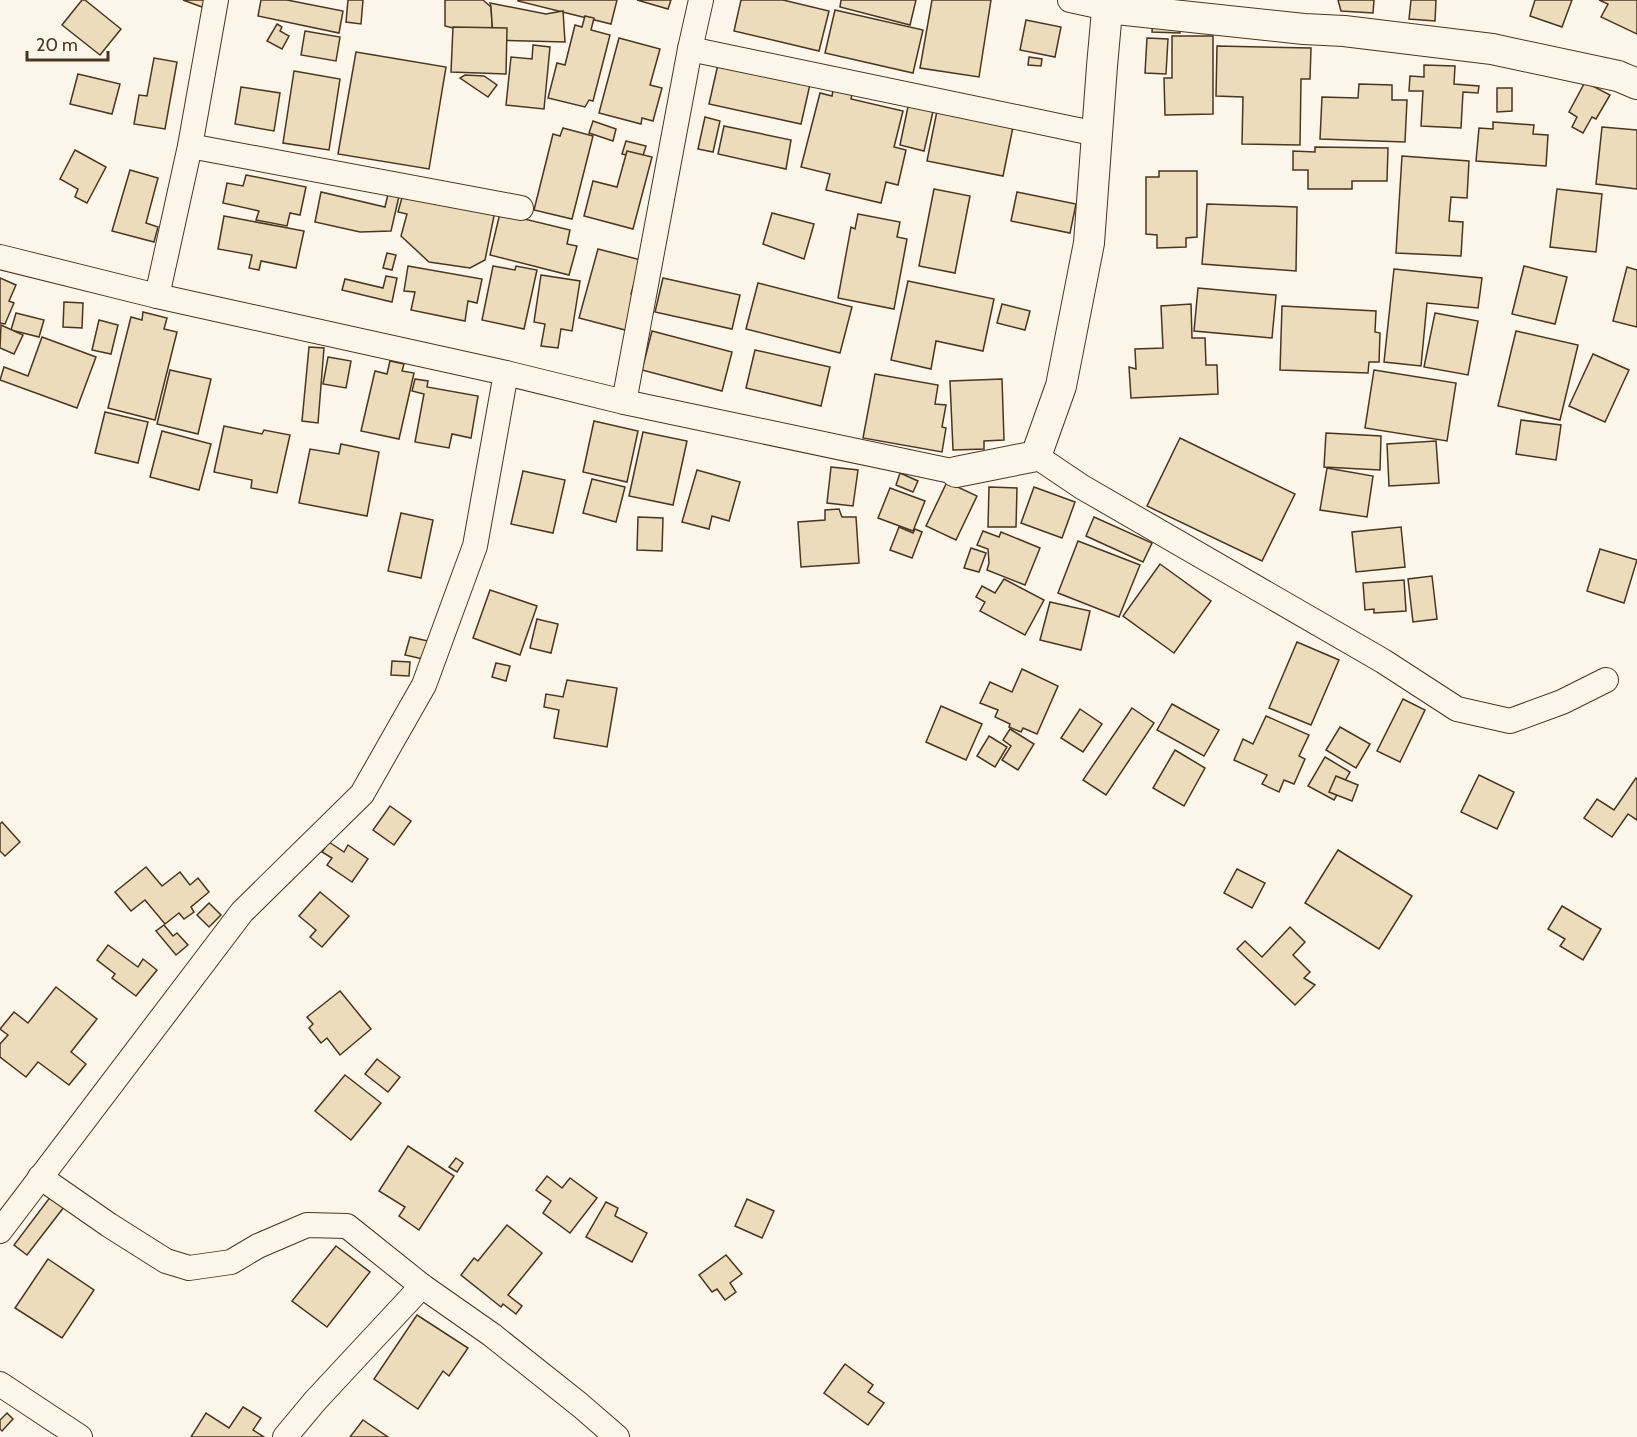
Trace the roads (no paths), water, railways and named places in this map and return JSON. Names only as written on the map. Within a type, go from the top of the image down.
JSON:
[{"type":"street","points":[[156,296],[190,146],[216,0]]},
{"type":"street","points":[[624,402],[701,0]]},
{"type":"street","points":[[1070,0],[1304,29],[1344,31],[1492,49],[1618,76],[1637,84]]},
{"type":"street","points":[[1036,456],[1061,386],[1089,243],[1108,4]]},
{"type":"street","points":[[690,49],[1097,134]]},
{"type":"street","points":[[190,146],[521,208]]},
{"type":"street","points":[[0,257],[156,296],[506,373],[624,402],[956,472],[1036,456],[1082,487],[1383,661],[1457,709],[1510,721],[1562,702],[1606,680]]},
{"type":"street","points":[[0,1231],[242,912],[362,794],[424,685],[475,546],[506,373]]},
{"type":"street","points":[[40,1177],[166,1261],[189,1268],[231,1262],[258,1246],[307,1225],[347,1226],[422,1286],[492,1335],[580,1405],[616,1437]]},
{"type":"street","points":[[285,1437],[315,1401],[422,1286]]},
{"type":"street","points":[[0,1384],[80,1437]]}]
